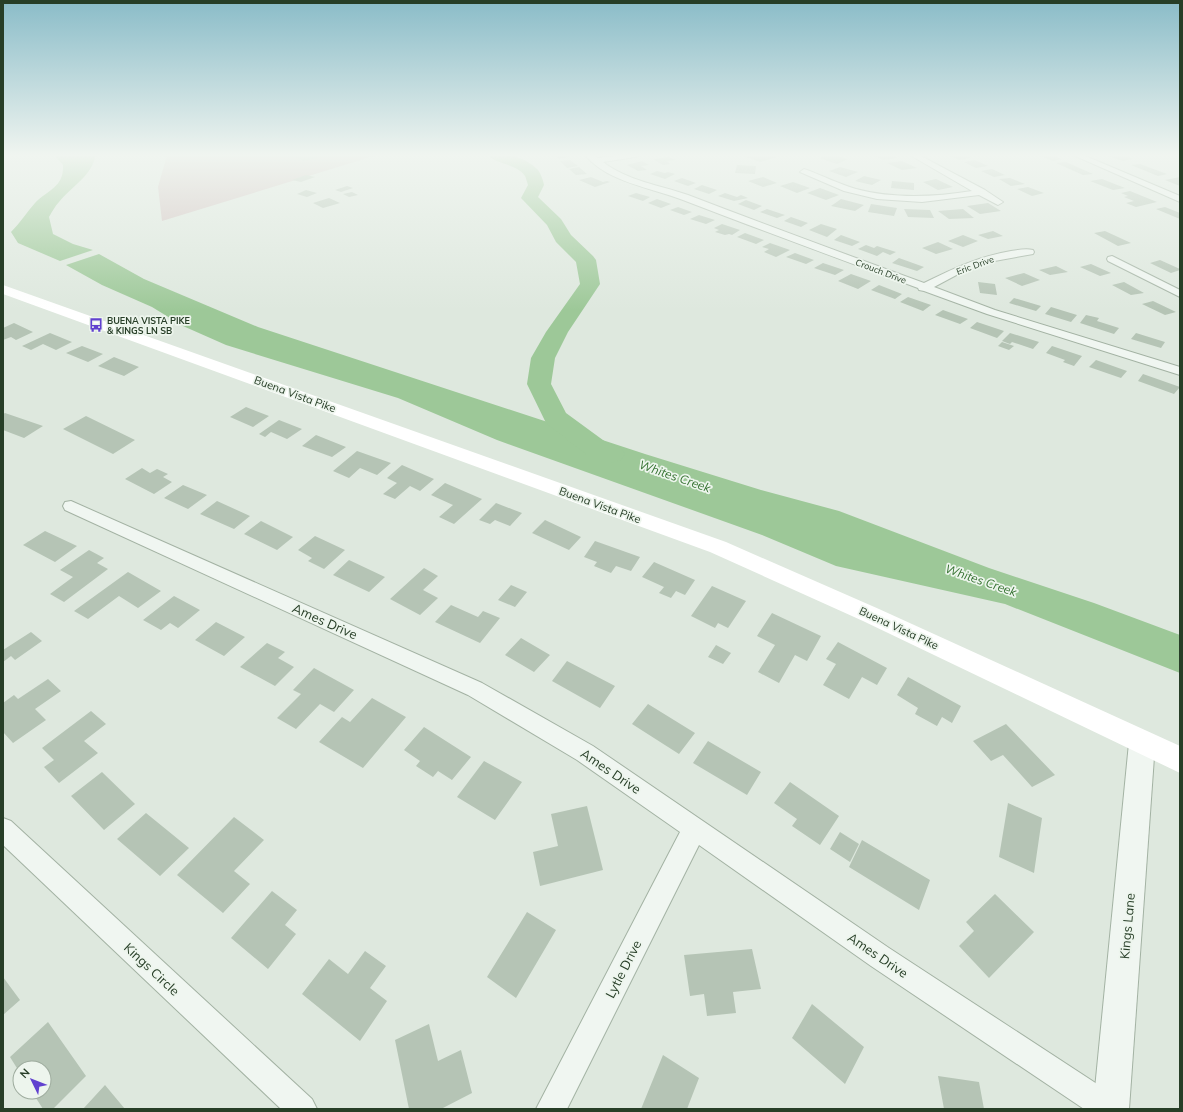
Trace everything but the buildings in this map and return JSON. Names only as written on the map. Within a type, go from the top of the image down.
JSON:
[{"type":"main road","name":"Buena Vista Pike","points":[[3,289],[718,547],[871,615],[1180,760]]},
{"type":"street","name":"Crouch Drive","points":[[710,207],[923,288],[991,312],[1180,371]]},
{"type":"street","name":"Eric Drive","points":[[923,288],[947,276],[994,257],[1029,252]]},
{"type":"street","points":[[1112,259],[1180,294]]},
{"type":"street","name":"Ames Drive","points":[[71,506],[475,688],[585,753],[880,957],[1111,1109]]},
{"type":"street","name":"Kings Lane","points":[[1111,1109],[1142,743]]},
{"type":"street","name":"Lytle Drive","points":[[551,1109],[695,828]]},
{"type":"street","name":"Kings Circle","points":[[3,829],[302,1109]]},
{"type":"shaded area","points":[[160,207],[208,207],[162,221]]},
{"type":"water","points":[[32,207],[56,207],[49,217],[53,234],[73,244],[93,250],[60,261],[18,243],[11,232]]},
{"type":"water","points":[[99,254],[144,279],[258,327],[645,454],[761,490],[839,511],[989,568],[1094,603],[1180,635],[1180,673],[1005,604],[836,566],[762,535],[497,440],[398,398],[226,345],[183,326],[152,307],[102,285],[66,265]]},
{"type":"waterway","name":"Whites Creek","points":[[538,207],[555,223],[563,238],[586,260],[590,284],[557,332],[543,358],[539,384],[555,417],[597,449],[611,454]]},
{"type":"place","name":"BUENA VISTA PIKE & KINGS LN SB","points":[[96,325]]}]
